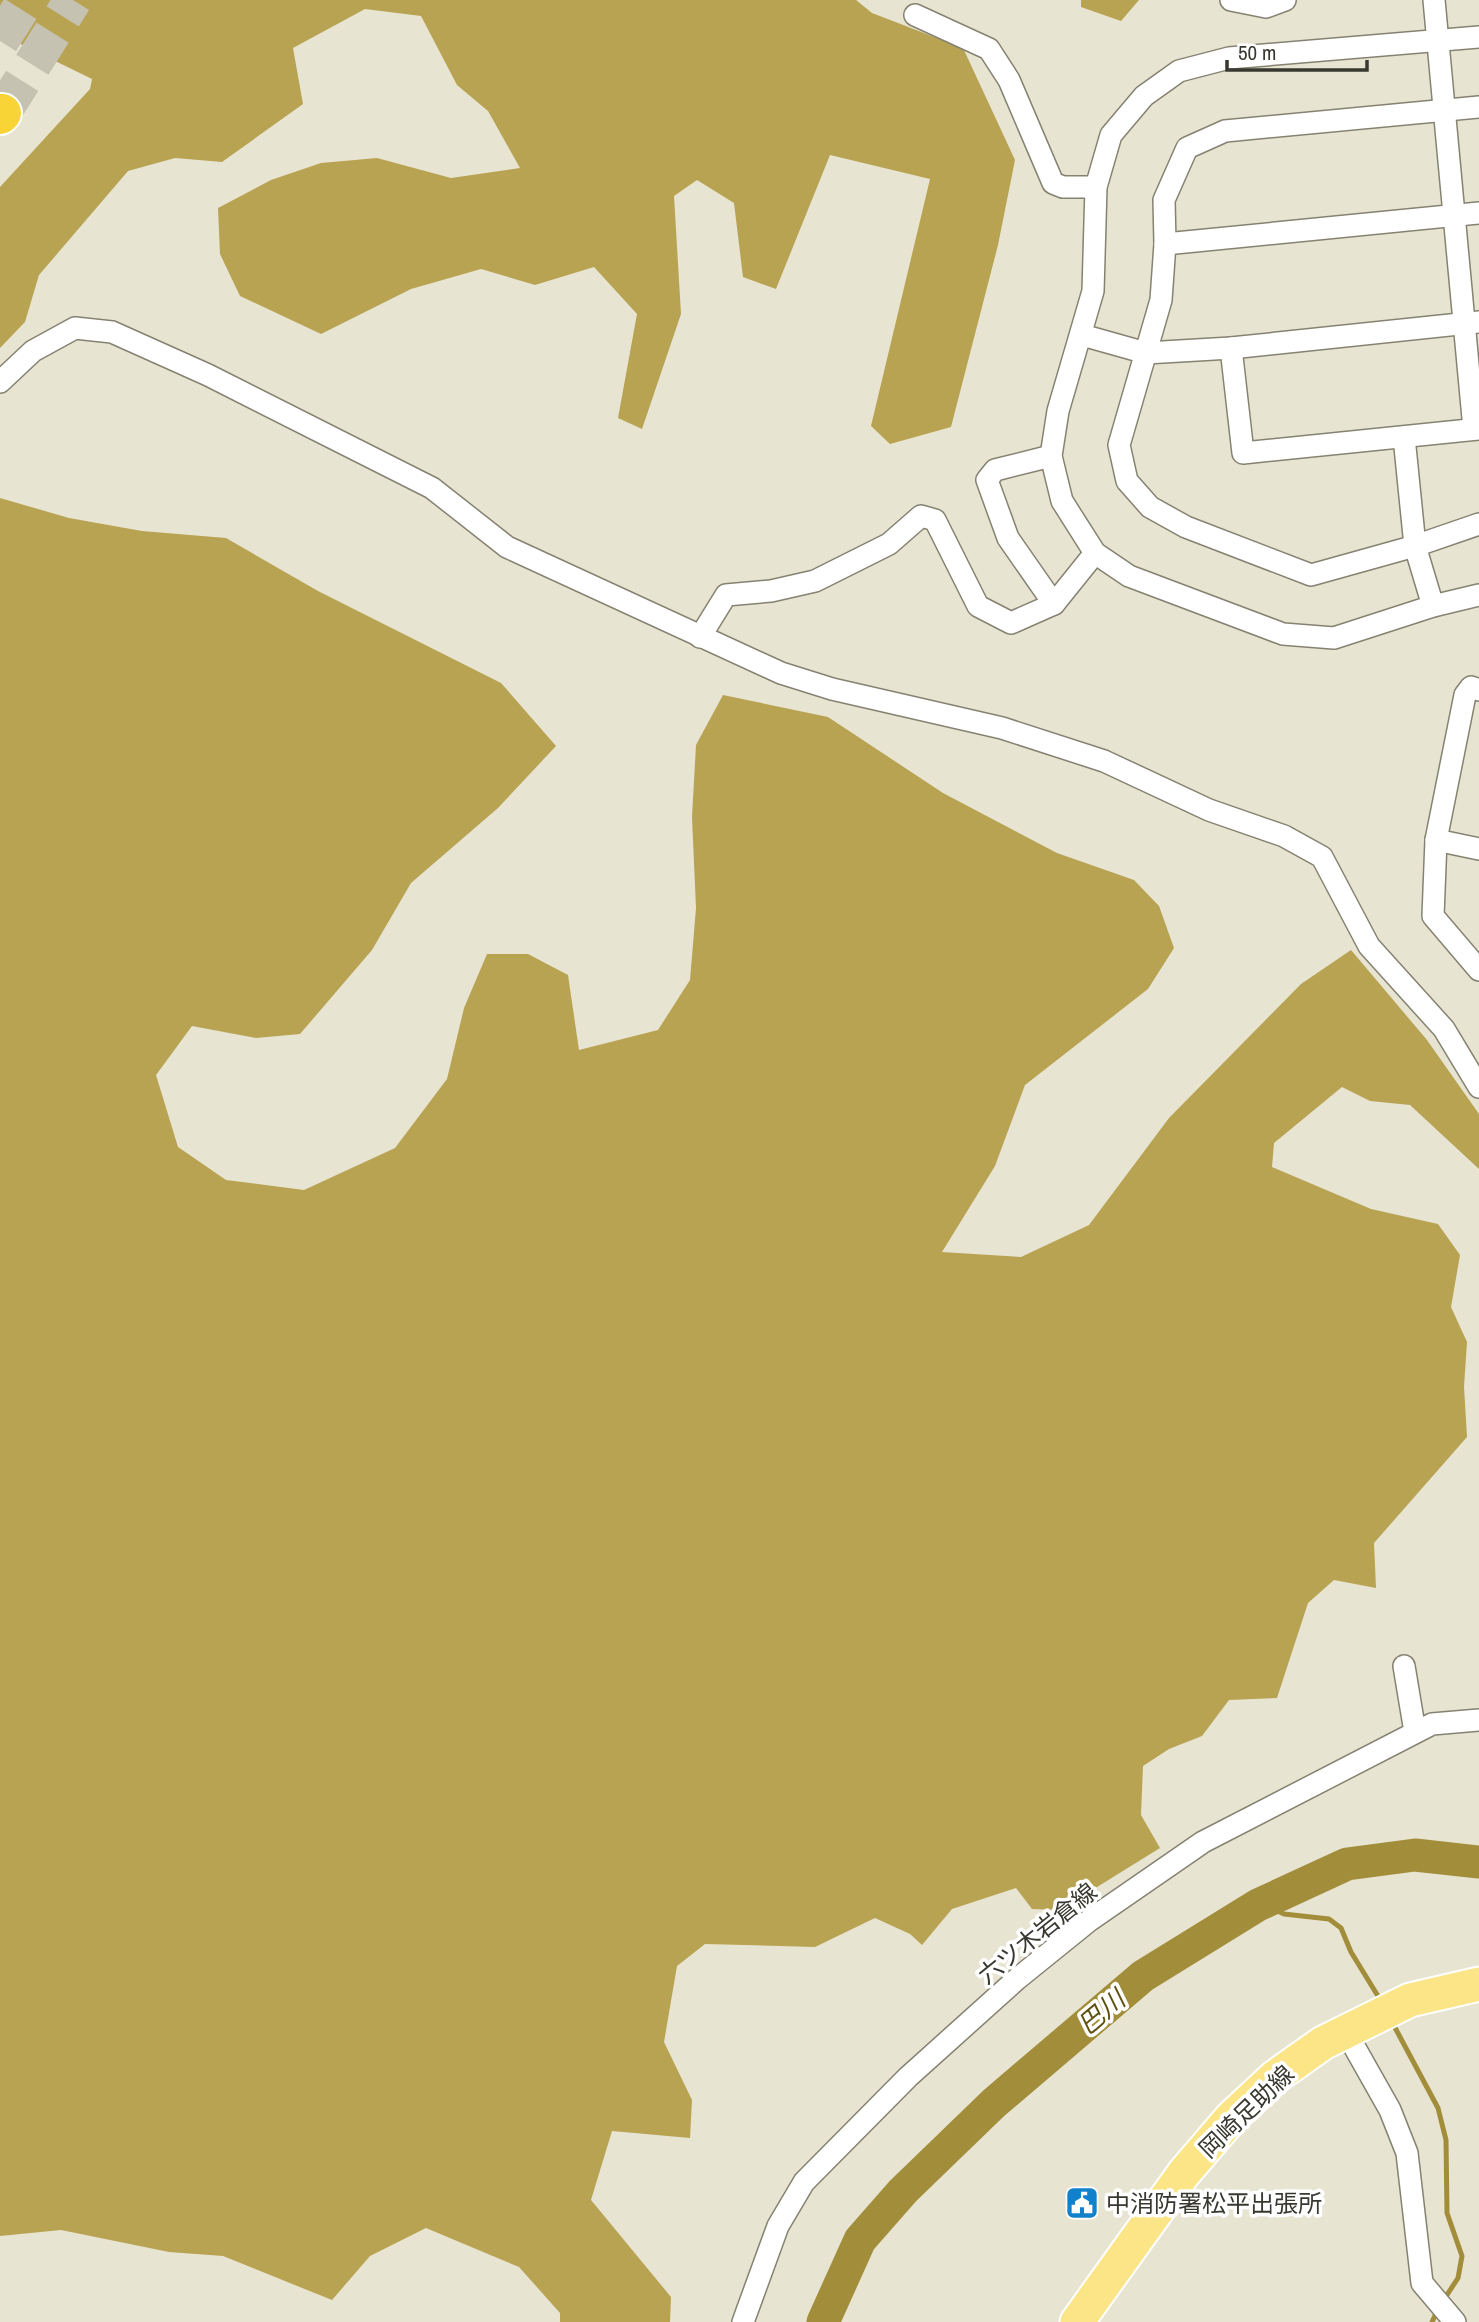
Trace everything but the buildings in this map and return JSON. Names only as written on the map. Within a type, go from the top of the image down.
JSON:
[{"type":"main road","name":"岡崎足助線","points":[[1077,2322],[1184,2174],[1231,2118],[1275,2077],[1323,2043],[1410,2000],[1479,1984]]},
{"type":"street","points":[[1231,0],[1266,7],[1285,0]]},
{"type":"street","points":[[1231,348],[1243,453],[1477,429],[1471,323],[1454,215],[1434,0]]},
{"type":"street","points":[[915,15],[989,49],[1009,80],[1053,183],[1063,187],[1096,187]]},
{"type":"street","points":[[1479,37],[1228,58],[1179,71],[1144,96],[1111,135],[1096,187],[1093,291],[1058,411],[1051,456],[1057,487],[1070,518],[1095,554],[1129,576],[1283,635],[1308,639],[1334,638],[1433,606],[1479,595]]},
{"type":"street","points":[[1479,107],[1225,131],[1187,148],[1164,200],[1166,244],[1161,300],[1119,445],[1127,481],[1150,507],[1186,527],[1311,575],[1415,546],[1479,524]]},
{"type":"street","points":[[1166,244],[1479,213]]},
{"type":"street","points":[[1082,335],[1146,353],[1231,348],[1471,323]]},
{"type":"street","points":[[0,382],[33,351],[75,328],[112,332],[208,375],[432,488],[507,547],[780,673],[832,689],[1002,728],[1104,761],[1209,810],[1284,836],[1322,857],[1369,946],[1444,1029],[1479,1087]]},
{"type":"street","points":[[1404,437],[1415,546],[1433,606]]},
{"type":"street","points":[[1051,456],[995,470],[987,480],[1008,538],[1054,604]]},
{"type":"street","points":[[700,637],[726,595],[771,591],[815,581],[889,544],[921,516],[935,520],[955,565],[978,606],[1011,623],[1054,604],[1095,554]]},
{"type":"street","points":[[1479,690],[1471,687],[1465,695],[1436,840],[1433,916],[1479,970]]},
{"type":"street","points":[[1436,840],[1479,849]]},
{"type":"street","points":[[1404,1666],[1415,1732]]},
{"type":"street","name":"六ツ木岩倉線","points":[[743,2322],[778,2226],[804,2182],[908,2077],[1017,1979],[1090,1920],[1203,1842],[1432,1724],[1479,1720]]},
{"type":"street","points":[[1346,2032],[1391,2110],[1407,2153],[1422,2283],[1455,2322]]},
{"type":"shaded area","points":[[0,0],[856,0],[872,13],[963,48],[1015,160],[998,245],[951,427],[890,444],[871,426],[930,179],[830,155],[776,289],[743,277],[734,203],[697,180],[674,196],[681,314],[642,429],[618,418],[637,314],[594,267],[535,285],[481,269],[411,289],[321,334],[240,296],[220,254],[218,208],[271,180],[321,163],[377,158],[451,178],[520,168],[488,111],[457,85],[421,16],[365,9],[293,48],[303,104],[222,162],[175,158],[128,171],[39,275],[25,322],[0,348],[0,187],[90,89],[92,79],[0,34]]},
{"type":"shaded area","points":[[1081,0],[1139,0],[1121,21],[1081,7]]},
{"type":"shaded area","points":[[0,498],[69,518],[142,531],[226,538],[318,591],[501,683],[556,746],[498,808],[411,883],[372,950],[300,1034],[256,1038],[192,1026],[156,1075],[178,1147],[226,1180],[304,1190],[395,1148],[447,1079],[464,1008],[487,954],[528,954],[568,975],[579,1050],[658,1030],[690,980],[696,908],[692,817],[696,745],[723,695],[828,717],[943,793],[1057,853],[1134,880],[1159,906],[1174,948],[1148,989],[1025,1085],[995,1166],[942,1252],[1021,1257],[1089,1225],[1169,1118],[1301,984],[1351,950],[1427,1040],[1479,1114],[1479,1169],[1410,1105],[1370,1101],[1342,1087],[1274,1143],[1272,1167],[1371,1209],[1438,1224],[1460,1255],[1451,1307],[1467,1342],[1464,1387],[1467,1437],[1374,1543],[1376,1588],[1334,1580],[1308,1603],[1277,1698],[1229,1700],[1202,1736],[1169,1749],[1143,1766],[1141,1815],[1160,1848],[1060,1910],[1032,1909],[1016,1888],[952,1909],[922,1945],[910,1934],[875,1918],[815,1947],[705,1944],[677,1966],[664,2042],[692,2100],[690,2138],[612,2131],[591,2200],[671,2297],[670,2322],[560,2322],[560,2313],[519,2267],[426,2228],[370,2256],[332,2300],[223,2256],[169,2252],[61,2230],[0,2236]]},
{"type":"waterway","name":"巴川","points":[[823,2322],[860,2240],[903,2191],[994,2103],[1143,1976],[1258,1905],[1347,1864],[1415,1855],[1479,1862]]},
{"type":"waterway","points":[[1254,1900],[1284,1914],[1329,1919],[1341,1928],[1351,1952],[1381,2001]]},
{"type":"waterway","points":[[1392,2022],[1438,2108],[1446,2140],[1447,2213],[1462,2256],[1458,2278],[1443,2301]]},
{"type":"waterway","points":[[1432,2322],[1438,2309]]},
{"type":"tunnel","points":[[0,41],[26,0]]},
{"type":"tunnel","points":[[2,113],[73,0]]},
{"type":"place","name":"中消防署松平出張所","points":[[1082,2203]]}]
